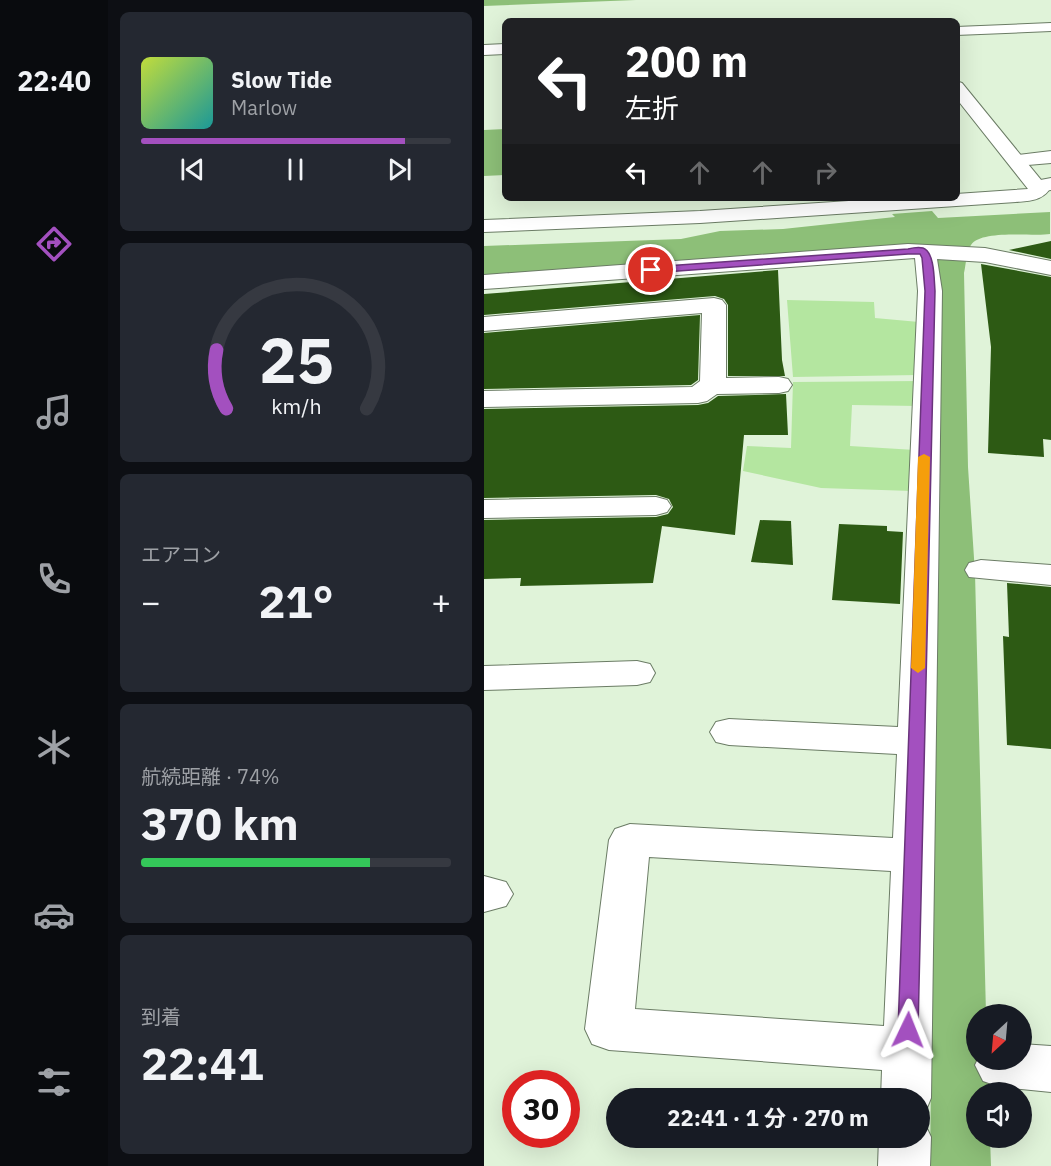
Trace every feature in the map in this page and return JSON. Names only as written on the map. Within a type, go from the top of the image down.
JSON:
[{"type":"street","points":[[960,31],[1051,27]]},
{"type":"street","points":[[960,39],[1051,36]]},
{"type":"street","points":[[484,53],[502,50]]},
{"type":"street","points":[[484,53],[502,54]]},
{"type":"street","points":[[960,91],[1016,160],[1044,185],[1033,194],[960,200]]},
{"type":"street","points":[[1016,160],[1051,157]]},
{"type":"street","points":[[484,226],[724,216],[939,201]]},
{"type":"street","points":[[906,1088],[930,291],[926,251]]},
{"type":"street","points":[[484,282],[926,251],[970,254],[1051,268]]},
{"type":"street","points":[[484,324],[714,305],[713,384],[698,395],[484,399]]},
{"type":"street","points":[[710,386],[780,385]]},
{"type":"street","points":[[484,509],[656,506]]},
{"type":"street","points":[[981,570],[1051,575]]},
{"type":"street","points":[[484,678],[637,673]]},
{"type":"street","points":[[729,732],[916,741]]},
{"type":"street","points":[[907,1050],[609,1029],[630,840],[913,856]]},
{"type":"street","points":[[1032,1068],[1051,1070]]},
{"type":"street","points":[[904,1166],[905,1148]]},
{"type":"shaded area","points":[[484,0],[636,0],[484,6]]},
{"type":"shaded area","points":[[502,129],[502,175],[484,176],[484,130]]},
{"type":"shaded area","points":[[932,211],[938,218],[1050,212],[1050,234],[997,235],[977,240],[969,248],[964,273],[968,467],[975,573],[986,1004],[966,1004],[966,1070],[987,1070],[988,1082],[966,1082],[966,1148],[990,1148],[991,1166],[930,1166],[935,750],[930,248],[484,278],[484,246],[681,239],[720,231],[783,229],[895,217],[892,214]]},
{"type":"shaded area","points":[[787,300],[874,302],[875,318],[919,322],[918,375],[793,377]]},
{"type":"shaded area","points":[[920,381],[918,406],[852,405],[850,446],[915,450],[912,491],[821,488],[743,471],[747,446],[791,448],[793,382]]},
{"type":"building","points":[[1051,241],[1051,259],[1009,250]]},
{"type":"building","points":[[981,264],[1051,277],[1051,440],[1043,439],[1044,457],[988,453],[991,347]]},
{"type":"building","points":[[778,270],[782,360],[785,376],[728,376],[728,305],[724,299],[715,296],[484,315],[484,294]]},
{"type":"building","points":[[700,315],[698,380],[691,385],[484,389],[484,333]]},
{"type":"building","points":[[786,394],[788,435],[744,435],[735,535],[662,526],[653,583],[520,586],[521,578],[484,579],[484,520],[656,517],[668,514],[673,507],[669,499],[656,495],[484,498],[484,409],[698,405],[708,403],[718,396]]},
{"type":"building","points":[[760,520],[791,521],[793,565],[751,562]]},
{"type":"building","points":[[839,524],[887,526],[887,531],[903,532],[900,604],[832,600]]},
{"type":"building","points":[[1007,583],[1051,587],[1051,749],[1007,745],[1003,636],[1009,637]]},
{"type":"slow traffic","points":[[918,668],[924,457]]},
{"type":"route","points":[[651,270],[908,251],[923,251],[926,258],[930,291],[908,1030]]}]
